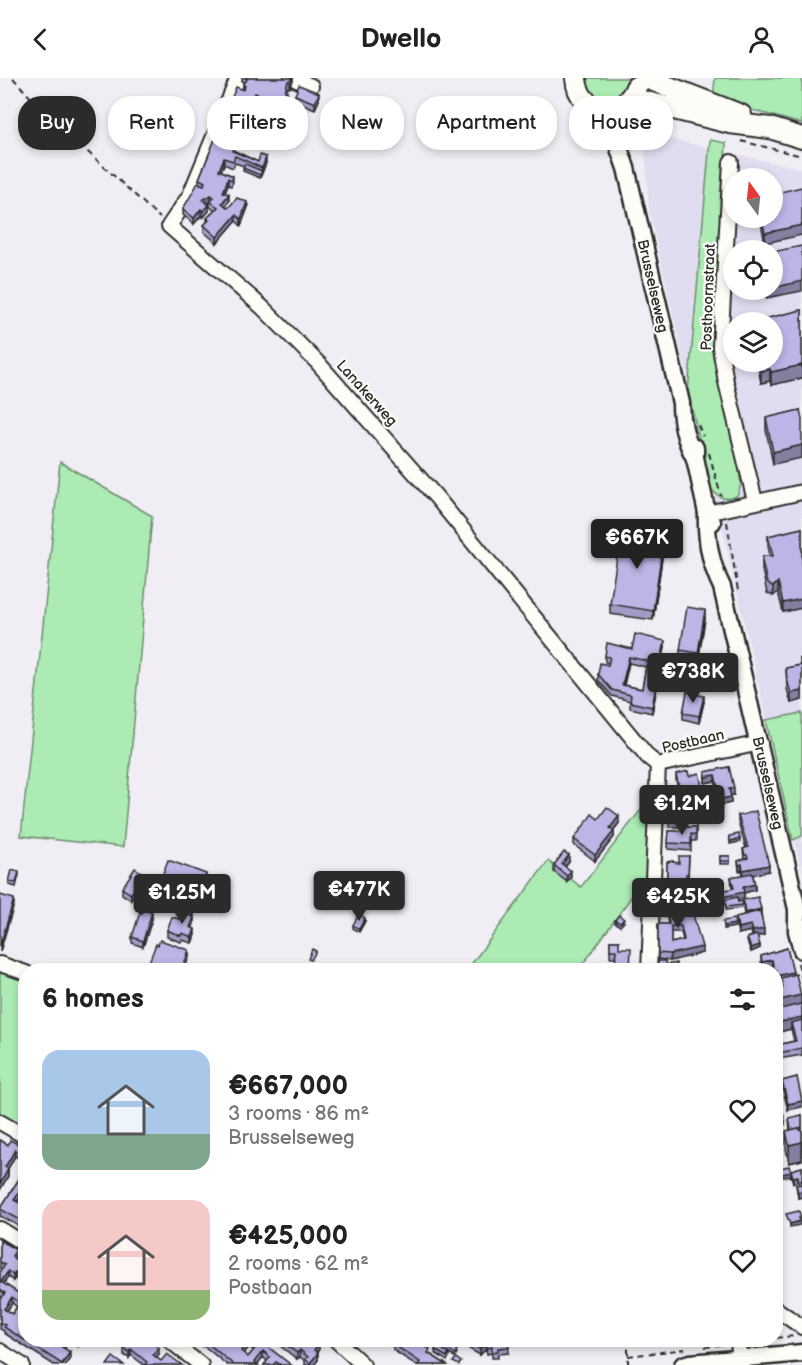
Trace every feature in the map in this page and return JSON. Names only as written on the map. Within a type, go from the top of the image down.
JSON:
[{"type":"main road","points":[[576,78],[582,96]]},
{"type":"main road","points":[[627,96],[636,87],[637,78]]},
{"type":"main road","points":[[646,78],[770,128],[802,138]]},
{"type":"main road","points":[[673,114],[770,128]]},
{"type":"street","points":[[169,226],[190,195],[238,78]]},
{"type":"street","points":[[292,78],[311,86]]},
{"type":"street","name":"Brusselseweg","points":[[624,150],[681,404],[695,442],[695,458],[707,513],[706,531],[722,587],[800,912],[796,931],[802,950]]},
{"type":"street","name":"Posthoornstraat","points":[[731,162],[720,347],[726,382],[755,501]]},
{"type":"street","name":"Lanakerweg","points":[[169,226],[262,307],[318,363],[437,498],[648,757],[658,765]]},
{"type":"street","points":[[707,513],[802,492]]},
{"type":"street","name":"Postbaan","points":[[649,963],[658,765],[760,743]]},
{"type":"street","points":[[0,964],[18,970]]},
{"type":"street","points":[[0,1122],[18,1132]]},
{"type":"street","points":[[0,1229],[18,1240]]},
{"type":"street","points":[[783,1314],[802,1327]]},
{"type":"street","points":[[178,1347],[201,1365]]},
{"type":"street","points":[[344,1347],[363,1365]]},
{"type":"street","points":[[739,1347],[740,1362]]},
{"type":"street","points":[[0,1351],[22,1365]]},
{"type":"street","points":[[683,1365],[740,1362],[802,1353]]},
{"type":"street","points":[[793,1365],[802,1364]]},
{"type":"path","points":[[13,78],[41,109],[169,226]]},
{"type":"path","points":[[783,1337],[802,1335]]},
{"type":"path","points":[[628,1347],[628,1365]]},
{"type":"shaded area","points":[[673,140],[802,169],[802,873],[649,211],[645,151],[673,150]]},
{"type":"green space","points":[[584,78],[629,78],[626,88],[618,96],[589,94]]},
{"type":"green space","points":[[715,78],[802,78],[802,124],[713,99]]},
{"type":"green space","points":[[710,140],[726,143],[713,356],[737,455],[741,484],[737,496],[726,498],[717,495],[711,489],[688,392]]},
{"type":"green space","points":[[60,462],[152,516],[123,847],[21,836]]},
{"type":"green space","points":[[802,713],[802,836],[793,840],[766,720]]},
{"type":"green space","points":[[650,798],[647,875],[584,963],[472,963],[548,861],[581,887]]},
{"type":"green space","points":[[0,969],[18,976],[18,1126],[0,1115]]},
{"type":"building","points":[[248,78],[292,78],[290,82],[288,81],[285,91],[288,96],[263,96],[255,93],[254,96],[232,96],[236,87],[244,90],[243,85]]},
{"type":"building","points":[[299,85],[319,93],[315,103],[308,100],[308,96],[295,95]]},
{"type":"building","points":[[211,150],[233,150],[258,162],[260,155],[266,157],[262,168],[235,156],[233,161],[224,158],[219,170],[233,176],[231,180],[228,178],[223,192],[229,194],[222,203],[228,208],[237,198],[247,202],[241,219],[236,215],[217,237],[204,225],[209,220],[207,218],[218,207],[210,201],[214,197],[211,195],[203,200],[209,205],[203,211],[201,209],[194,218],[183,209],[198,183],[204,185],[205,182],[199,179]]},
{"type":"building","points":[[245,164],[262,171],[260,175],[243,168]]},
{"type":"building","points":[[802,187],[802,225],[765,233],[764,228],[783,228],[783,191]]},
{"type":"building","points":[[802,246],[802,281],[783,285],[783,250]]},
{"type":"building","points":[[802,310],[802,365],[783,369],[783,315]]},
{"type":"building","points":[[800,410],[802,445],[773,452],[766,418]]},
{"type":"building","points":[[802,528],[802,599],[783,603],[778,582],[773,587],[767,583],[762,561],[763,556],[773,556],[768,536]]},
{"type":"building","points":[[621,529],[664,536],[653,611],[610,604]]},
{"type":"building","points":[[687,607],[705,610],[698,653],[680,650]]},
{"type":"building","points":[[635,634],[665,641],[652,707],[630,702],[631,695],[612,690],[598,674],[600,663],[608,665],[610,657],[605,656],[607,643],[632,649]],"holes":[[[629,657],[647,661],[642,689],[622,685]]]},
{"type":"building","points":[[802,665],[802,691],[791,693],[786,668]]},
{"type":"building","points":[[687,692],[704,696],[699,716],[683,713]]},
{"type":"building","points":[[729,767],[734,788],[729,789],[731,797],[721,799],[715,775],[705,777],[705,772]]},
{"type":"building","points":[[688,771],[689,776],[699,773],[702,786],[691,789],[690,786],[679,788],[676,774]]},
{"type":"building","points":[[679,798],[698,799],[697,802],[693,802],[692,814],[686,814],[686,821],[669,821],[670,806],[678,807]]},
{"type":"building","points":[[607,807],[619,816],[610,828],[614,831],[595,855],[574,839],[592,814],[598,819]]},
{"type":"building","points":[[756,811],[769,865],[743,870],[742,864],[739,865],[738,861],[748,858],[743,849],[748,847],[738,816]]},
{"type":"building","points":[[682,827],[696,827],[696,835],[691,834],[691,844],[668,843],[669,831],[682,831]]},
{"type":"building","points":[[739,834],[740,839],[730,841],[729,836]]},
{"type":"building","points":[[564,852],[569,855],[562,864],[571,871],[567,876],[554,865]]},
{"type":"building","points":[[679,856],[689,856],[685,883],[667,885],[667,862],[679,863]]},
{"type":"building","points":[[720,856],[730,856],[730,861],[720,861]]},
{"type":"building","points":[[168,860],[206,874],[193,908],[155,895]]},
{"type":"building","points":[[135,868],[144,874],[131,894],[122,888]]},
{"type":"building","points":[[12,870],[19,872],[16,883],[9,882]]},
{"type":"building","points":[[752,873],[755,884],[743,887],[744,892],[718,898],[717,892],[734,888],[731,877]]},
{"type":"building","points":[[701,888],[703,893],[686,897],[685,891]]},
{"type":"building","points":[[0,895],[14,899],[0,946]]},
{"type":"building","points":[[683,896],[682,910],[691,907],[702,947],[670,954],[658,953],[658,924],[669,924],[667,912],[670,911],[665,911],[665,897]],"holes":[[[671,926],[681,926],[684,940],[671,943]]]},
{"type":"building","points":[[737,897],[738,902],[742,901],[743,905],[726,907],[725,900]]},
{"type":"building","points":[[758,897],[761,909],[745,913],[743,900]]},
{"type":"building","points":[[144,909],[152,912],[143,941],[132,937],[140,912],[142,913]]},
{"type":"building","points":[[760,911],[764,929],[753,931],[751,925],[738,928],[736,917]]},
{"type":"building","points":[[181,912],[194,917],[190,927],[195,929],[192,937],[182,933],[181,936],[167,930],[172,917],[179,919]]},
{"type":"building","points":[[359,914],[365,918],[359,929],[353,925]]},
{"type":"building","points":[[619,915],[624,919],[620,923],[615,920]]},
{"type":"building","points":[[734,919],[735,924],[724,926],[723,921]]},
{"type":"building","points":[[757,935],[760,945],[751,948],[747,938]]},
{"type":"building","points":[[160,940],[189,950],[184,963],[149,962],[156,944],[158,945]]},
{"type":"building","points":[[610,941],[619,941],[619,948],[631,948],[630,963],[615,963],[616,950],[610,950]]},
{"type":"building","points":[[787,948],[793,972],[783,974],[783,963],[773,963],[772,960],[762,962],[761,956]]},
{"type":"building","points":[[312,949],[316,951],[311,960],[308,959]]},
{"type":"building","points":[[796,974],[801,995],[783,999],[783,977]]},
{"type":"building","points":[[801,1004],[802,1017],[783,1021],[783,1008]]},
{"type":"building","points":[[802,1020],[802,1048],[783,1052],[783,1044],[796,1041],[791,1023]]},
{"type":"building","points":[[797,1077],[802,1101],[788,1104],[783,1081]]},
{"type":"building","points":[[802,1115],[802,1127],[791,1130],[789,1118]]},
{"type":"building","points":[[802,1129],[802,1142],[789,1145],[786,1131]]},
{"type":"building","points":[[0,1140],[8,1145],[10,1140],[18,1144],[18,1152],[15,1150],[5,1167],[8,1169],[0,1184]]},
{"type":"building","points":[[789,1166],[791,1172],[783,1174],[783,1167]]},
{"type":"building","points":[[802,1167],[802,1180],[799,1181],[798,1176],[793,1177],[791,1170]]},
{"type":"building","points":[[18,1181],[18,1194],[14,1200],[18,1202],[18,1219],[0,1209]]},
{"type":"building","points":[[802,1184],[802,1191],[798,1192],[796,1185]]},
{"type":"building","points":[[799,1211],[800,1221],[790,1224],[786,1214]]},
{"type":"building","points":[[0,1240],[16,1250],[12,1256],[18,1263],[18,1274],[15,1272],[13,1275],[8,1271],[1,1282],[18,1293],[18,1302],[12,1297],[4,1309],[12,1314],[18,1306],[18,1336],[0,1323],[0,1301],[5,1293],[0,1290],[0,1272],[5,1265],[0,1262]]},
{"type":"building","points":[[35,1347],[62,1347],[70,1352],[62,1364]]},
{"type":"building","points":[[158,1347],[153,1355],[161,1361],[167,1354],[182,1365],[146,1365],[147,1362],[131,1349],[129,1352],[124,1348]]},
{"type":"building","points":[[212,1347],[244,1347],[241,1351],[248,1357],[256,1347],[268,1347],[291,1365],[281,1365],[276,1362],[273,1365],[264,1365],[270,1357],[263,1351],[254,1362],[258,1365],[234,1365]]},
{"type":"building","points":[[289,1347],[316,1347],[314,1350],[318,1353],[310,1363],[305,1359],[308,1357],[300,1350],[297,1353]]},
{"type":"building","points":[[398,1347],[426,1347],[430,1349],[428,1353],[447,1365],[418,1365],[420,1362]]},
{"type":"building","points":[[438,1347],[449,1354],[447,1357],[435,1350]]},
{"type":"building","points":[[444,1347],[452,1347],[457,1350],[455,1354]]},
{"type":"building","points":[[492,1347],[509,1347],[498,1348],[498,1351],[492,1352]]},
{"type":"building","points":[[113,1357],[124,1365],[107,1365]]},
{"type":"building","points":[[456,1358],[461,1362],[459,1365],[453,1362]]}]
